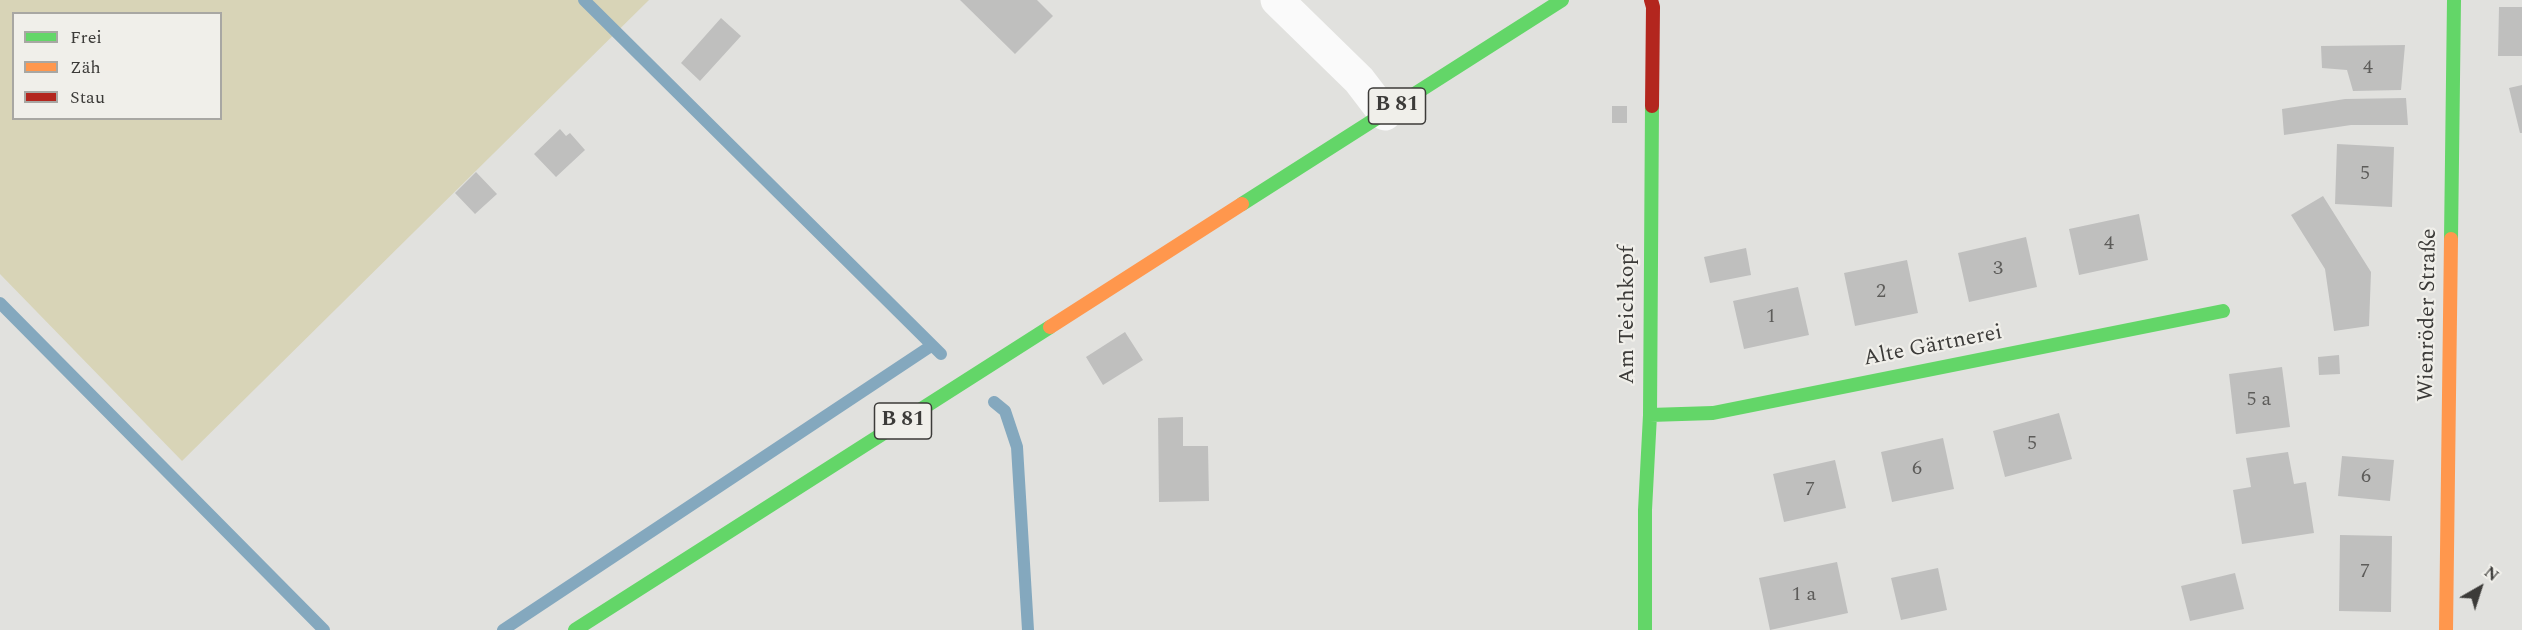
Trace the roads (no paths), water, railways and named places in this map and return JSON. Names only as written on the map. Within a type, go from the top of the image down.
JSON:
[{"type":"main road","name":"B 81","points":[[575,630],[1562,0]]},
{"type":"main road","name":"Am Teichkopf","points":[[1645,630],[1645,510],[1650,415],[1653,7],[1651,0]]},
{"type":"main road","name":"Wienröder Straße","points":[[2446,630],[2454,0]]},
{"type":"main road","name":"Alte Gärtnerei","points":[[1650,415],[1713,413],[2223,311]]},
{"type":"street","points":[[1277,0],[1359,80],[1385,114]]},
{"type":"waterway","points":[[584,0],[941,354]]},
{"type":"waterway","points":[[0,303],[324,630]]},
{"type":"waterway","points":[[503,630],[931,346]]},
{"type":"waterway","points":[[994,402],[1005,411],[1017,447],[1028,630]]}]
